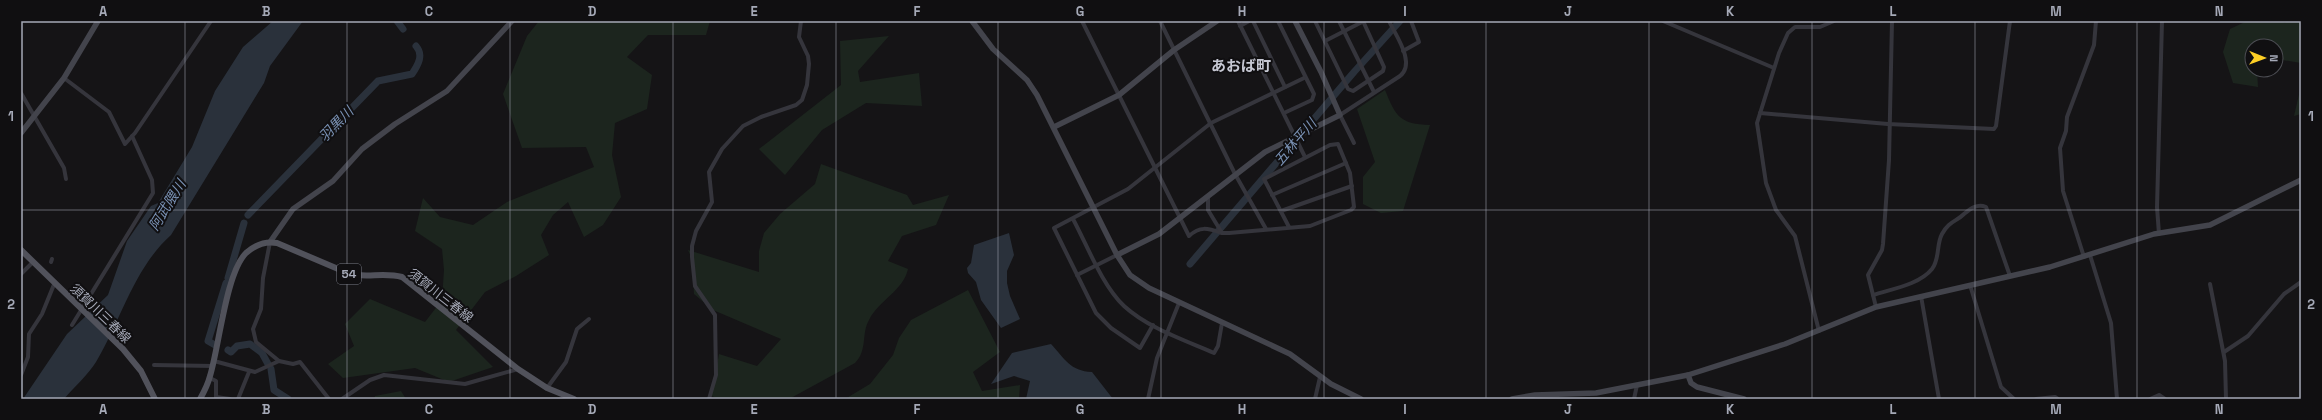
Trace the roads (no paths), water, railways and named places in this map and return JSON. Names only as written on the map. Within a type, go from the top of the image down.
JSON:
[{"type":"main road","points":[[200,399],[210,378],[232,284],[238,265],[246,253],[258,245],[270,242]]},
{"type":"main road","name":"須賀川三春線","points":[[270,242],[277,243],[350,274],[362,277],[390,275],[402,277],[518,369],[547,388],[574,399]]},
{"type":"main road","name":"須賀川三春線","points":[[21,250],[124,349],[141,371],[155,399]]},
{"type":"street","points":[[21,133],[64,78],[98,21]]},
{"type":"street","points":[[64,78],[109,112],[125,144],[211,21]]},
{"type":"street","points":[[329,399],[302,363],[293,364],[279,361],[256,342],[253,329],[261,309],[263,278],[270,242],[293,209],[333,181],[368,145],[394,124],[446,91],[512,21]]},
{"type":"street","points":[[709,399],[716,375],[715,315],[695,286],[692,257],[696,231],[712,202],[709,172],[719,154],[743,126],[761,116],[796,104],[805,96],[809,64],[808,56],[799,37],[801,21]]},
{"type":"street","points":[[972,21],[993,49],[1028,80],[1054,127],[1092,207],[1117,255],[1130,275],[1149,288],[1179,303],[1290,354],[1320,378],[1361,399]]},
{"type":"street","points":[[1082,21],[1189,236],[1196,230],[1204,227],[1222,233],[1315,225],[1351,210],[1354,207],[1352,186],[1346,163],[1337,143],[1305,157],[1264,179],[1289,227]]},
{"type":"street","points":[[1160,21],[1235,174],[1266,229]]},
{"type":"street","points":[[1054,127],[1119,95],[1174,50],[1217,21]]},
{"type":"street","points":[[1238,21],[1305,157]]},
{"type":"street","points":[[1240,26],[1249,21]]},
{"type":"street","points":[[1253,21],[1285,87]]},
{"type":"street","points":[[1278,21],[1304,78],[1314,94],[1313,98],[1284,113]]},
{"type":"street","points":[[1295,21],[1322,72],[1340,115],[1354,143]]},
{"type":"street","points":[[1315,21],[1348,89],[1353,91],[1383,71],[1384,65],[1364,21],[1325,40]]},
{"type":"street","points":[[1339,21],[1374,92]]},
{"type":"street","points":[[1077,275],[1159,234],[1265,152],[1340,115],[1404,72],[1407,62],[1389,21]]},
{"type":"street","points":[[1403,51],[1419,42],[1411,21]]},
{"type":"street","points":[[1663,21],[1774,68]]},
{"type":"street","points":[[1819,332],[1795,236],[1776,210],[1766,183],[1757,129],[1760,113],[1774,68],[1786,36],[1792,29],[1820,28],[1834,21]]},
{"type":"street","points":[[1876,307],[1868,275],[1882,250],[1883,244],[1888,160],[1892,21]]},
{"type":"street","points":[[1760,113],[1888,124],[1994,129],[1996,126],[2010,21]]},
{"type":"street","points":[[2096,21],[2094,45],[2067,117],[2065,136],[2060,148],[2063,191],[2111,322],[2117,399]]},
{"type":"street","points":[[2159,234],[2157,207],[2162,21]]},
{"type":"street","points":[[1153,325],[1140,348],[1111,328],[1096,313],[1054,228],[1128,189],[1211,123],[1304,78]]},
{"type":"street","points":[[21,93],[64,168],[66,179]]},
{"type":"street","points":[[72,325],[153,193],[152,180],[132,136]]},
{"type":"street","points":[[1272,195],[1346,163]]},
{"type":"street","points":[[1512,399],[1535,395],[1596,393],[1688,375],[1819,332],[1876,307],[2050,267],[2159,234],[2197,228],[2218,222],[2301,180]]},
{"type":"street","points":[[1280,211],[1352,186]]},
{"type":"street","points":[[1208,196],[1208,210],[1222,233]]},
{"type":"street","points":[[1873,295],[1907,284],[1926,274],[1936,262],[1940,238],[1951,222],[1970,209],[1982,205],[1986,206],[2010,276]]},
{"type":"street","points":[[1072,218],[1113,292],[1124,306],[1153,325],[1214,353],[1218,346],[1222,323]]},
{"type":"street","points":[[21,274],[33,262]]},
{"type":"street","points":[[2224,352],[2248,336],[2284,294],[2301,282]]},
{"type":"street","points":[[21,375],[28,357],[29,334],[42,314],[56,284]]},
{"type":"street","points":[[2210,284],[2224,352],[2226,399]]},
{"type":"street","points":[[1970,285],[2001,387],[2014,399]]},
{"type":"street","points":[[1921,296],[1939,399]]},
{"type":"street","points":[[1148,399],[1154,367],[1179,303]]},
{"type":"street","points":[[547,388],[566,362],[577,329],[589,319]]},
{"type":"street","points":[[154,365],[213,363],[248,372],[262,370],[279,361]]},
{"type":"street","points":[[342,399],[370,380],[384,375],[465,384],[518,369]]},
{"type":"street","points":[[238,399],[248,372]]},
{"type":"street","points":[[1688,375],[1691,383],[1697,387],[1744,399]]},
{"type":"street","points":[[210,378],[216,380],[216,398],[230,399]]},
{"type":"street","points":[[1315,399],[1320,378]]},
{"type":"street","points":[[1634,399],[1637,385]]},
{"type":"street","points":[[2150,399],[2159,395],[2165,399]]},
{"type":"street","points":[[2036,399],[2056,397],[2058,399]]},
{"type":"water","name":"阿武隈川","points":[[273,21],[303,21],[270,66],[264,83],[171,235],[158,248],[147,263],[129,295],[105,346],[93,367],[64,399],[23,399],[67,334],[108,295],[127,241],[151,206],[158,203],[192,147],[215,91],[243,47]]},
{"type":"water","points":[[1009,233],[1014,255],[1007,271],[1007,283],[1010,296],[1020,319],[1001,328],[981,300],[976,282],[968,273],[967,268],[971,263],[974,245]]},
{"type":"water","points":[[1051,344],[1073,367],[1092,372],[1113,399],[1026,399],[1030,381],[1014,376],[991,384],[1012,353]]},
{"type":"waterway","name":"羽黒川","points":[[397,21],[403,29]]},
{"type":"waterway","name":"五林平川","points":[[1190,264],[1354,72],[1400,21]]},
{"type":"waterway","name":"羽黒川","points":[[248,215],[378,81],[412,74],[418,64],[420,56],[416,46]]},
{"type":"waterway","name":"羽黒川","points":[[228,278],[244,223]]},
{"type":"waterway","name":"羽黒川","points":[[215,345],[208,341],[226,283]]},
{"type":"waterway","name":"羽黒川","points":[[228,350],[231,352],[237,346],[250,344],[262,353],[268,364]]},
{"type":"waterway","name":"羽黒川","points":[[271,369],[274,390],[288,399]]},
{"type":"district","name":"あおば町","points":[[1241,66]]}]
